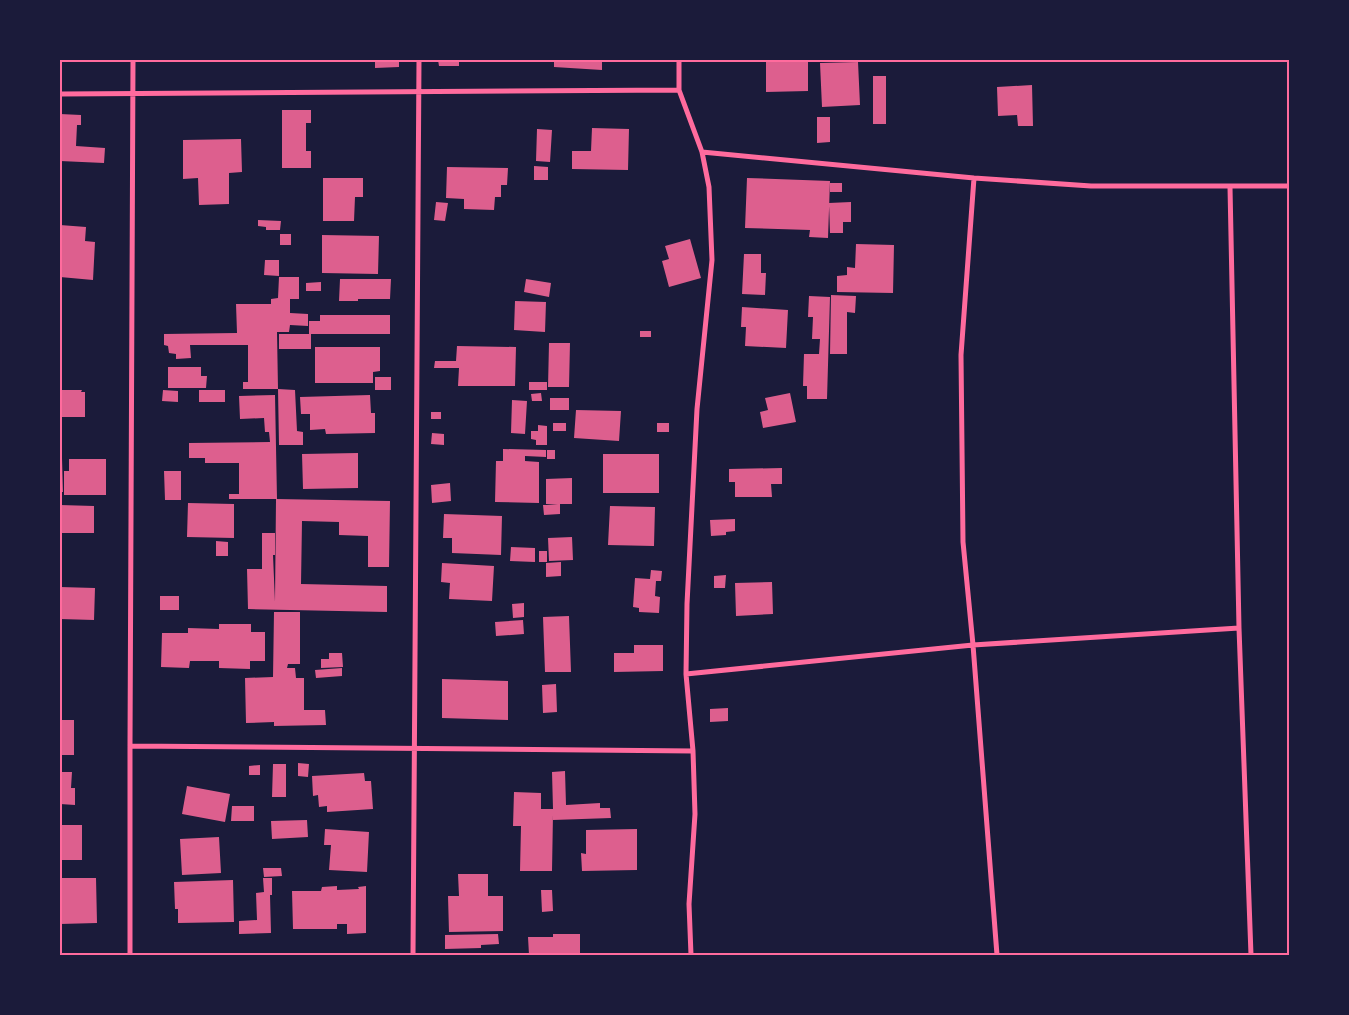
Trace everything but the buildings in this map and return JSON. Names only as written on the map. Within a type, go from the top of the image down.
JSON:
[{"type":"street","points":[[130,955],[133,60]]},
{"type":"street","points":[[414,955],[419,60]]},
{"type":"street","points":[[679,60],[679,90],[702,152],[709,186],[712,260],[697,410],[687,604],[686,674],[695,814],[688,904],[691,955]]},
{"type":"street","points":[[60,94],[679,90]]},
{"type":"street","points":[[702,152],[974,178],[1091,186],[1289,186]]},
{"type":"street","points":[[974,178],[961,355],[963,542],[997,955]]},
{"type":"street","points":[[1230,187],[1239,628],[1251,955]]},
{"type":"street","points":[[686,674],[972,645],[1239,628]]},
{"type":"street","points":[[130,746],[414,747],[692,751]]}]
